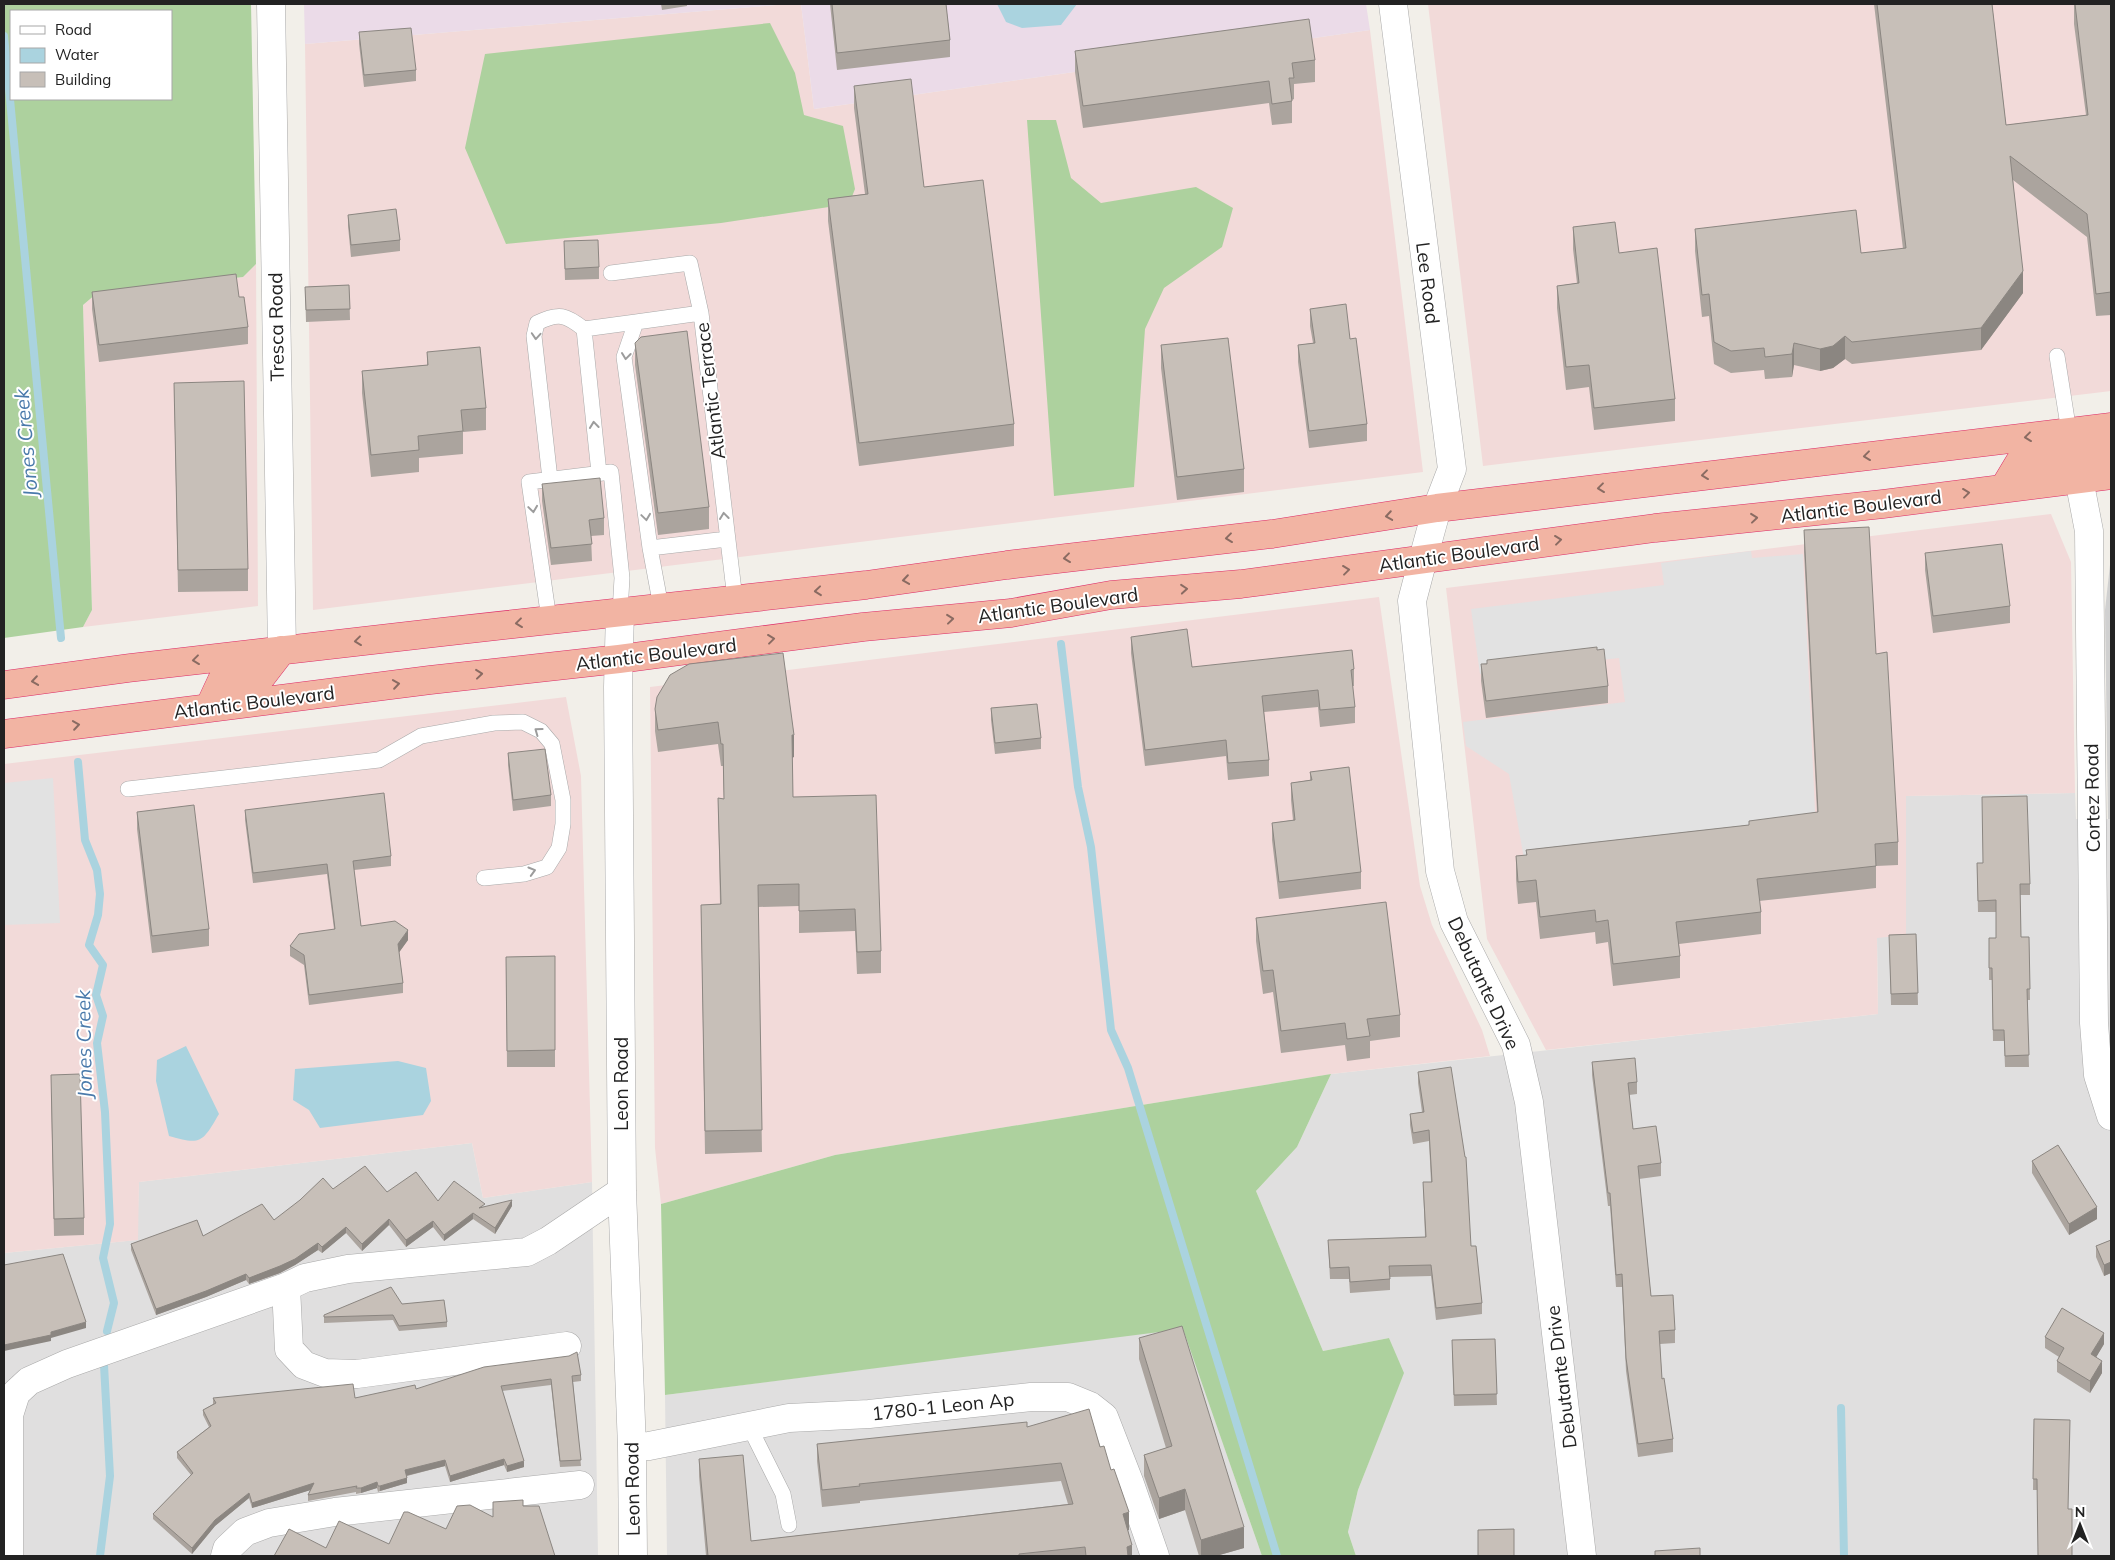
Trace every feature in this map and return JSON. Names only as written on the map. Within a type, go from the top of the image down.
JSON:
[{"type":"highway","points":[[4,685],[549,619],[866,585],[1007,565],[1272,534],[1438,508],[2111,426]]},
{"type":"highway","points":[[2004,488],[2019,463],[2057,456],[2067,449],[2069,432]]},
{"type":"highway","points":[[2079,479],[2077,460],[2085,454],[2111,450]]},
{"type":"highway","name":"Atlantic Boulevard","points":[[4,734],[430,680],[619,659],[863,627],[1011,613],[1110,595],[1242,584],[1645,530],[1873,505],[2111,475]]},
{"type":"highway","points":[[209,708],[222,680],[262,676],[282,650]]},
{"type":"street","name":"Tresca Road","points":[[271,4],[282,650]]},
{"type":"street","name":"Lee Road","points":[[1393,4],[1452,469],[1423,559]]},
{"type":"street","name":"Cortez Road","points":[[2079,479],[2089,531],[2094,1023],[2098,1075],[2111,1116]]},
{"type":"street","name":"Debutante Drive","points":[[1423,559],[1412,600],[1440,871],[1454,922],[1516,1045],[1530,1102],[1582,1556]]},
{"type":"street","name":"Leon Road","points":[[620,612],[622,1191],[632,1447],[633,1556]]},
{"type":"street","points":[[9,1556],[9,1414],[16,1392],[29,1381],[67,1364],[286,1287],[305,1278],[348,1269],[528,1252],[548,1241],[622,1191]]},
{"type":"street","points":[[286,1287],[289,1349],[304,1365],[325,1373],[357,1374],[568,1346]]},
{"type":"street","name":"1780-1 Leon Ap","points":[[632,1447],[649,1446],[789,1418],[869,1414],[1031,1397],[1068,1397],[1090,1406],[1104,1417],[1155,1556]]},
{"type":"street","points":[[225,1556],[228,1549],[245,1532],[269,1523],[335,1512],[580,1486]]},
{"type":"lane","name":"Atlantic Terrace","points":[[611,274],[690,263],[701,313],[735,599]]},
{"type":"lane","points":[[584,329],[701,313]]},
{"type":"lane","points":[[550,479],[534,336],[537,323],[552,316],[572,319],[584,329],[599,473]]},
{"type":"lane","points":[[636,322],[624,357],[650,548],[661,608]]},
{"type":"lane","points":[[2057,356],[2069,432]]},
{"type":"lane","points":[[549,619],[529,482],[599,473],[611,472],[622,578],[620,612]]},
{"type":"lane","points":[[650,548],[727,539]]},
{"type":"lane","points":[[128,789],[379,760],[421,736],[494,723],[523,722],[541,731],[552,744],[562,800],[563,824],[559,848],[547,867],[524,874],[484,878]]},
{"type":"lane","points":[[749,1426],[783,1494],[789,1526]]},
{"type":"shaded area","points":[[304,4],[788,4],[305,44]]},
{"type":"shaded area","points":[[801,4],[814,109],[1370,30],[1423,472],[313,610],[305,44]]},
{"type":"shaded area","points":[[801,4],[1366,4],[1370,30],[814,109]]},
{"type":"shaded area","points":[[1428,4],[2111,4],[2111,391],[1483,466]]},
{"type":"shaded area","points":[[256,264],[258,606],[83,627],[92,610],[83,305],[96,294],[243,277]]},
{"type":"shaded area","points":[[2051,514],[2071,562],[2075,793],[1906,796],[1906,935],[1877,938],[1878,1014],[1546,1050],[1487,939],[1446,588]]},
{"type":"shaded area","points":[[1751,551],[1752,558],[1803,554],[1816,833],[1526,870],[1509,774],[1466,746],[1463,722],[1625,702],[1619,658],[1480,674],[1471,609],[1664,585],[1661,563]]},
{"type":"shaded area","points":[[2111,556],[2111,819],[2108,819],[2105,610]]},
{"type":"shaded area","points":[[1379,597],[1420,886],[1432,925],[1482,1030],[1490,1056],[1331,1074],[835,1155],[661,1204],[655,1148],[650,687]]},
{"type":"shaded area","points":[[566,697],[581,776],[592,1182],[483,1198],[472,1143],[139,1182],[138,1240],[4,1253],[4,764]]},
{"type":"shaded area","points":[[53,778],[60,923],[4,925],[4,783]]},
{"type":"shaded area","points":[[2075,793],[2076,819],[2111,819],[2111,1556],[1356,1556],[1348,1532],[1358,1490],[1403,1373],[1389,1338],[1323,1351],[1256,1191],[1297,1147],[1331,1074],[1878,1014],[1877,937],[1906,934],[1906,796]]},
{"type":"shaded area","points":[[472,1143],[483,1198],[592,1182],[598,1556],[4,1556],[4,1253],[137,1240],[139,1182]]},
{"type":"shaded area","points":[[1183,1328],[1262,1556],[667,1556],[665,1395]]},
{"type":"green space","points":[[4,4],[251,4],[256,264],[243,277],[96,294],[83,305],[92,610],[83,627],[4,638]]},
{"type":"green space","points":[[770,23],[795,73],[804,115],[843,126],[855,189],[849,204],[721,223],[506,244],[465,148],[485,54]]},
{"type":"green space","points":[[1027,120],[1056,120],[1071,178],[1101,203],[1196,187],[1233,208],[1222,247],[1164,288],[1145,329],[1134,487],[1054,496]]},
{"type":"green space","points":[[1331,1074],[1297,1147],[1256,1191],[1323,1351],[1389,1338],[1404,1373],[1358,1490],[1348,1532],[1356,1556],[1262,1556],[1183,1329],[665,1395],[661,1204],[835,1155]]},
{"type":"water","points":[[997,4],[1077,4],[1061,25],[1022,28],[1006,22]]},
{"type":"water","points":[[186,1046],[219,1114],[205,1135],[195,1141],[169,1136],[156,1081],[157,1060]]},
{"type":"water","points":[[398,1061],[426,1068],[431,1101],[423,1115],[320,1128],[309,1110],[293,1100],[295,1069]]},
{"type":"building","points":[[832,4],[946,4],[950,40],[837,53]]},
{"type":"building","points":[[1877,4],[1992,4],[2006,125],[2088,115],[2075,4],[2111,4],[2111,292],[2096,294],[2087,214],[2010,156],[2023,271],[1981,328],[1852,342],[1845,336],[1833,346],[1820,349],[1794,343],[1792,354],[1765,357],[1764,348],[1731,351],[1714,342],[1709,294],[1702,295],[1695,229],[1856,210],[1861,253],[1906,248]]},
{"type":"building","points":[[1309,19],[1315,60],[1292,63],[1294,78],[1289,78],[1292,101],[1272,104],[1269,81],[1083,106],[1075,51]]},
{"type":"building","points":[[411,28],[416,70],[364,75],[359,32]]},
{"type":"building","points":[[911,79],[924,187],[983,180],[1014,424],[859,443],[828,199],[868,194],[854,86]]},
{"type":"building","points":[[396,209],[400,240],[351,245],[348,215]]},
{"type":"building","points":[[1615,222],[1619,253],[1657,248],[1675,399],[1594,408],[1589,365],[1566,367],[1557,286],[1579,283],[1573,227]]},
{"type":"building","points":[[598,240],[599,267],[565,269],[564,241]]},
{"type":"building","points":[[236,274],[239,297],[244,297],[248,327],[99,345],[92,292]]},
{"type":"building","points":[[349,285],[350,309],[306,310],[305,287]]},
{"type":"building","points":[[1346,304],[1350,339],[1356,338],[1367,424],[1309,431],[1298,345],[1315,343],[1310,309]]},
{"type":"building","points":[[687,331],[709,507],[658,513],[635,343],[641,337]]},
{"type":"building","points":[[1228,338],[1244,469],[1177,477],[1161,345]]},
{"type":"building","points":[[480,347],[486,408],[461,410],[463,431],[418,436],[419,450],[371,455],[362,371],[428,365],[427,352]]},
{"type":"building","points":[[244,381],[248,569],[178,570],[174,383]]},
{"type":"building","points":[[600,478],[604,518],[589,520],[592,544],[551,548],[542,484]]},
{"type":"building","points":[[1869,527],[1876,654],[1887,652],[1898,842],[1875,844],[1876,866],[1757,879],[1761,912],[1676,922],[1680,956],[1613,964],[1608,920],[1596,922],[1595,910],[1540,917],[1536,880],[1518,882],[1516,856],[1527,855],[1526,850],[1749,825],[1749,821],[1818,812],[1804,530]]},
{"type":"building","points":[[2002,544],[2010,606],[1933,616],[1925,553]]},
{"type":"building","points":[[1187,629],[1192,667],[1352,650],[1354,669],[1351,670],[1355,707],[1320,710],[1318,690],[1262,696],[1269,760],[1228,763],[1226,740],[1145,750],[1131,637]]},
{"type":"building","points":[[1597,647],[1597,650],[1604,649],[1608,686],[1486,701],[1481,664],[1487,664],[1487,660]]},
{"type":"building","points":[[783,653],[794,735],[792,735],[793,797],[876,795],[881,951],[857,952],[855,909],[799,911],[799,884],[758,885],[762,1130],[705,1131],[701,905],[721,904],[718,798],[724,799],[723,744],[721,744],[718,722],[658,730],[655,709],[657,697],[670,675],[689,664]]},
{"type":"building","points":[[1037,704],[1041,738],[995,743],[991,708]]},
{"type":"building","points":[[545,749],[551,795],[513,800],[508,753]]},
{"type":"building","points":[[1349,767],[1361,872],[1279,882],[1272,823],[1295,820],[1291,783],[1312,780],[1310,772]]},
{"type":"building","points":[[384,793],[391,856],[353,861],[361,926],[395,921],[408,930],[398,944],[403,983],[309,995],[304,955],[290,946],[299,934],[335,929],[327,864],[253,873],[245,810]]},
{"type":"building","points":[[2027,796],[2030,884],[2020,884],[2021,937],[2029,937],[2030,989],[2027,989],[2029,1055],[2005,1056],[2004,1030],[1993,1030],[1992,968],[1989,968],[1989,938],[1996,938],[1996,900],[1978,901],[1977,863],[1983,863],[1982,797]]},
{"type":"building","points":[[194,805],[209,929],[152,936],[137,812]]},
{"type":"building","points":[[1386,902],[1400,1015],[1367,1019],[1370,1036],[1347,1039],[1345,1023],[1281,1031],[1273,970],[1263,971],[1256,918]]},
{"type":"building","points":[[1916,934],[1918,993],[1891,994],[1889,935]]},
{"type":"building","points":[[555,956],[555,1050],[507,1051],[506,957]]},
{"type":"building","points":[[1635,1058],[1637,1082],[1628,1083],[1633,1129],[1656,1126],[1661,1163],[1638,1166],[1651,1296],[1673,1295],[1675,1330],[1659,1331],[1662,1379],[1664,1378],[1673,1439],[1638,1444],[1626,1358],[1622,1274],[1616,1275],[1610,1193],[1608,1193],[1592,1062]]},
{"type":"building","points":[[1451,1067],[1466,1157],[1471,1246],[1476,1246],[1482,1303],[1436,1308],[1431,1265],[1389,1266],[1390,1279],[1350,1282],[1349,1267],[1330,1268],[1328,1240],[1426,1237],[1423,1182],[1432,1182],[1429,1130],[1413,1133],[1410,1114],[1424,1112],[1418,1072]]},
{"type":"building","points":[[80,1074],[84,1218],[54,1219],[51,1075]]},
{"type":"building","points":[[2058,1145],[2097,1207],[2069,1224],[2032,1161]]},
{"type":"building","points":[[365,1166],[387,1192],[416,1172],[438,1201],[454,1181],[485,1204],[479,1208],[512,1200],[495,1228],[473,1213],[444,1235],[433,1221],[406,1240],[389,1219],[362,1244],[346,1227],[322,1247],[318,1243],[295,1259],[280,1266],[249,1278],[246,1274],[156,1309],[131,1244],[197,1220],[203,1236],[262,1204],[274,1220],[300,1200],[323,1178],[333,1189]]},
{"type":"building","points":[[2111,1240],[2111,1262],[2104,1265],[2096,1246]]},
{"type":"building","points":[[63,1254],[86,1322],[51,1332],[51,1335],[4,1345],[4,1265]]},
{"type":"building","points":[[391,1287],[402,1304],[444,1300],[447,1322],[399,1326],[393,1315],[324,1317],[324,1315]]},
{"type":"building","points":[[2062,1308],[2104,1333],[2091,1354],[2102,1361],[2090,1381],[2057,1361],[2064,1348],[2045,1337]]},
{"type":"building","points":[[1182,1326],[1244,1527],[1201,1540],[1185,1489],[1159,1498],[1144,1455],[1172,1446],[1139,1338]]},
{"type":"building","points":[[1495,1339],[1497,1394],[1454,1395],[1452,1340]]},
{"type":"building","points":[[577,1352],[581,1375],[572,1376],[581,1460],[560,1461],[551,1379],[501,1386],[524,1461],[507,1466],[504,1459],[450,1476],[445,1460],[405,1470],[407,1478],[380,1486],[378,1486],[377,1482],[361,1488],[356,1488],[357,1486],[308,1495],[314,1483],[252,1503],[249,1493],[215,1520],[192,1548],[153,1514],[193,1473],[177,1452],[211,1426],[203,1410],[216,1403],[213,1398],[353,1384],[355,1398],[415,1385],[416,1389],[484,1367],[569,1356]]},
{"type":"building","points":[[1089,1409],[1100,1447],[1104,1446],[1111,1470],[1114,1469],[1129,1512],[1123,1514],[1132,1545],[1127,1547],[1128,1556],[1086,1556],[1085,1547],[1019,1554],[1019,1556],[708,1556],[699,1459],[743,1455],[751,1541],[1073,1504],[1061,1463],[859,1484],[860,1486],[822,1490],[817,1444],[1027,1422],[1027,1427]]},
{"type":"building","points":[[2034,1419],[2070,1420],[2068,1509],[2072,1509],[2072,1556],[2038,1556],[2037,1479],[2033,1479]]},
{"type":"building","points":[[523,1500],[523,1506],[539,1506],[555,1556],[274,1556],[289,1529],[326,1548],[339,1521],[389,1544],[404,1512],[408,1512],[446,1529],[457,1506],[470,1505],[493,1517],[493,1502]]},
{"type":"building","points":[[1514,1529],[1514,1556],[1478,1556],[1478,1530]]},
{"type":"building","points":[[1700,1548],[1700,1556],[1655,1556],[1655,1551]]},
{"type":"waterway","name":"Jones Creek","points":[[4,36],[10,99]]},
{"type":"waterway","name":"Jones Creek","points":[[10,100],[61,638]]},
{"type":"waterway","points":[[1061,644],[1078,787],[1091,847],[1111,1030],[1128,1068],[1277,1556]]},
{"type":"waterway","name":"Jones Creek","points":[[78,762],[85,840],[97,870],[100,894],[98,915],[89,945],[103,965],[96,995],[103,1016],[97,1043],[105,1112],[110,1224],[103,1258],[114,1303],[107,1331]]},
{"type":"waterway","name":"Jones Creek","points":[[100,1556],[110,1476],[104,1365]]},
{"type":"waterway","points":[[1841,1408],[1844,1556]]}]
